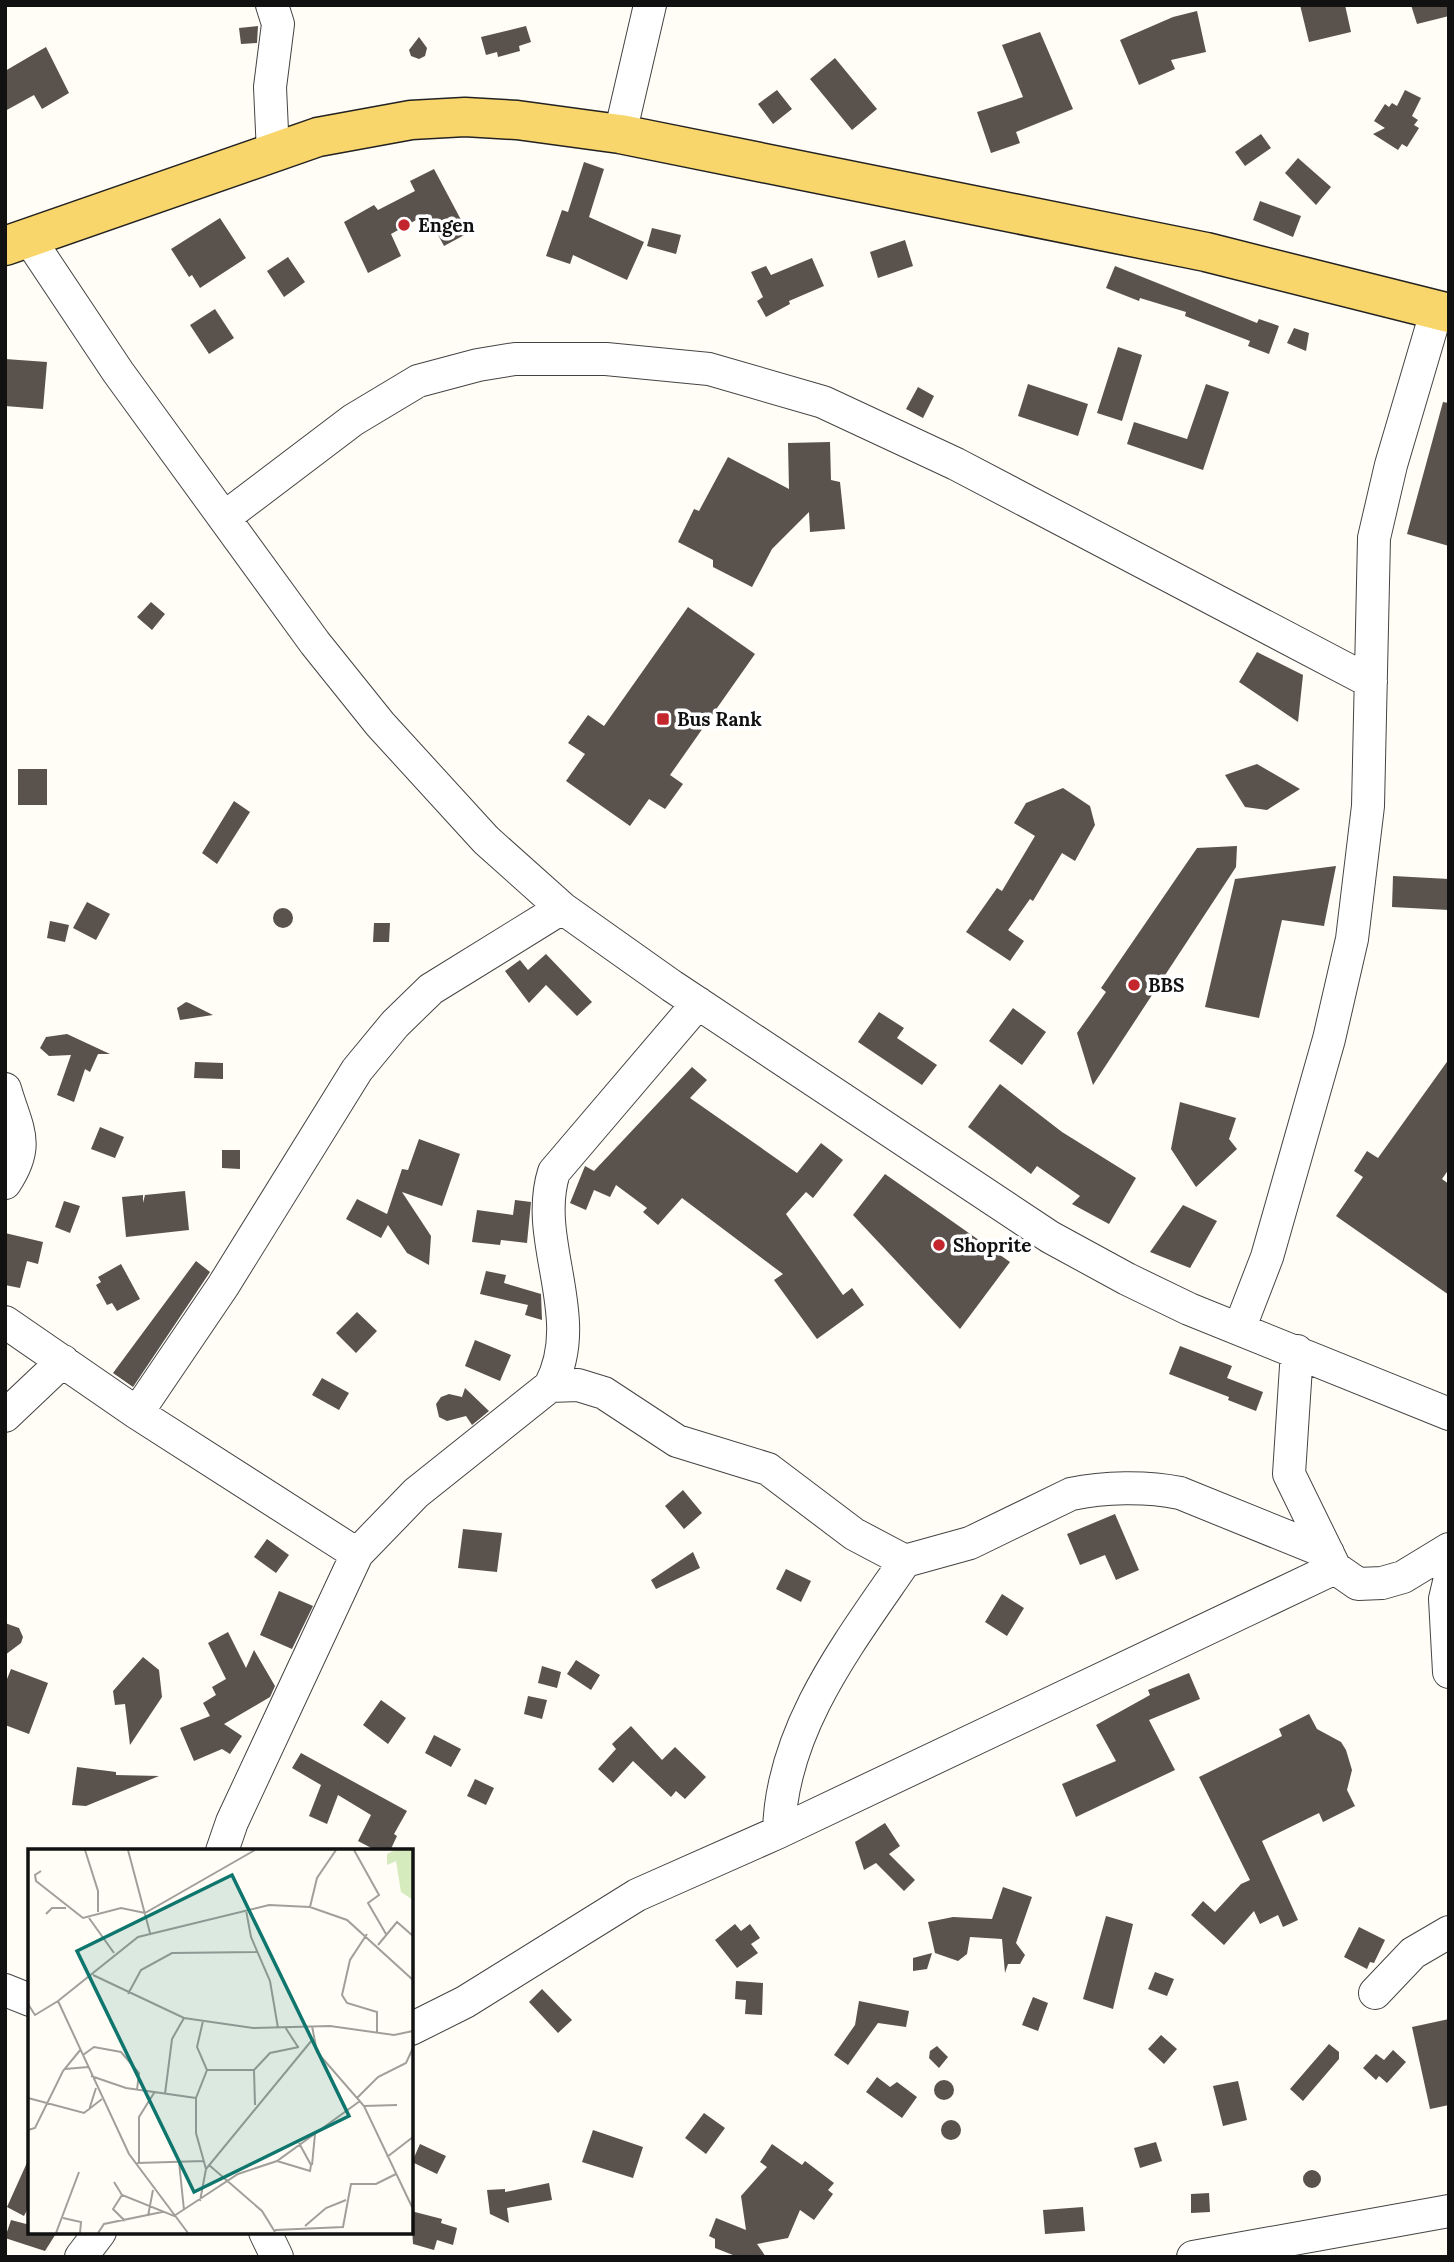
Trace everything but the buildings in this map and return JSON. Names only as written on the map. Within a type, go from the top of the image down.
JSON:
[{"type":"main road","points":[[18,243],[318,137],[411,120],[465,117],[517,120],[620,134],[1206,252],[1443,311]]},
{"type":"street","points":[[272,5],[278,24],[270,87],[273,153]]},
{"type":"street","points":[[620,134],[650,5]]},
{"type":"street","points":[[18,243],[118,372],[316,643],[380,724],[486,840],[562,908],[698,1003],[1051,1237],[1189,1309],[1240,1327],[1449,1414]]},
{"type":"street","points":[[1240,1327],[1267,1257],[1329,1039],[1352,939],[1368,806],[1374,538],[1391,464],[1443,311]]},
{"type":"street","points":[[225,517],[353,420],[418,381],[478,365],[515,359],[606,359],[709,369],[823,402],[956,464],[1371,682]]},
{"type":"street","points":[[137,1413],[223,1286],[357,1070],[395,1024],[431,989],[562,908]]},
{"type":"street","points":[[223,1849],[232,1822],[356,1554],[416,1493],[550,1386],[556,1374],[563,1331],[562,1295],[550,1224],[548,1191],[554,1172],[698,1003]]},
{"type":"street","points":[[5,1089],[21,1146],[18,1163],[5,1183]]},
{"type":"street","points":[[5,1322],[137,1413],[356,1554]]},
{"type":"street","points":[[1297,1351],[1289,1474],[1331,1561]]},
{"type":"street","points":[[5,1416],[62,1362]]},
{"type":"street","points":[[550,1386],[591,1388],[604,1392],[677,1441],[762,1466],[854,1534],[905,1561]]},
{"type":"street","points":[[779,1832],[780,1799],[787,1766],[802,1729],[849,1643],[905,1561],[970,1543],[1071,1494],[1088,1491],[1164,1490],[1180,1493],[1331,1561],[1358,1584],[1382,1583],[1403,1577],[1449,1549]]},
{"type":"street","points":[[413,2028],[465,2002],[636,1895],[779,1832],[1331,1561]]},
{"type":"street","points":[[1449,1582],[1445,1599],[1449,1672]]},
{"type":"street","points":[[1375,1993],[1413,1953],[1449,1932]]},
{"type":"street","points":[[5,1990],[28,1999]]},
{"type":"street","points":[[1193,2257],[1449,2211]]},
{"type":"street","points":[[82,2257],[99,2234]]},
{"type":"street","points":[[266,2234],[277,2257]]},
{"type":"place","name":"Engen","points":[[404,225]]},
{"type":"place","name":"Bus Rank","points":[[663,719]]},
{"type":"place","name":"BBS","points":[[1134,985]]},
{"type":"place","name":"Shoprite","points":[[939,1245]]}]
